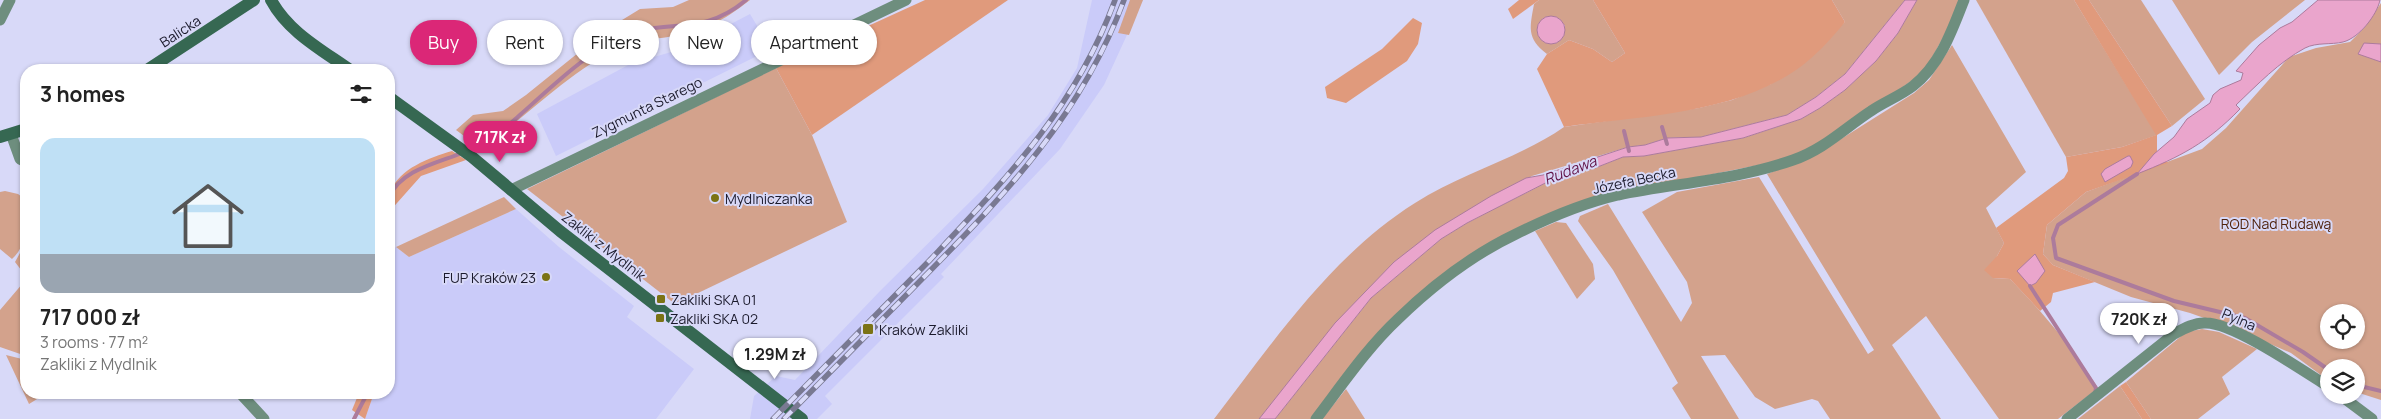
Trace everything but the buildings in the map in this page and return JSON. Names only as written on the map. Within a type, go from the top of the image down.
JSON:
[{"type":"street","points":[[0,20],[10,0]]},
{"type":"street","name":"Balicka","points":[[156,64],[254,0]]},
{"type":"street","points":[[271,0],[283,17],[301,35],[342,64]]},
{"type":"street","name":"Zygmunta Starego","points":[[511,190],[906,0]]},
{"type":"street","name":"Józefa Becka","points":[[1316,419],[1362,360],[1398,319],[1456,271],[1483,252],[1516,234],[1585,205],[1617,196],[1762,169],[1794,160],[1823,146],[1872,110],[1913,86],[1932,66],[1946,44],[1964,0]]},
{"type":"street","name":"Zakliki z Mydlnik","points":[[395,101],[468,154],[560,232],[802,419]]},
{"type":"street","points":[[20,131],[5,136],[20,159]]},
{"type":"street","name":"Pylna","points":[[2068,419],[2174,334],[2185,328],[2206,323],[2222,326],[2262,346],[2320,381]]},
{"type":"street","points":[[245,399],[264,419]]},
{"type":"street","points":[[2352,404],[2372,419]]},
{"type":"shaded area","points":[[925,0],[1008,0],[812,135],[776,68],[783,65],[877,65],[877,22]]},
{"type":"shaded area","points":[[1092,0],[1143,0],[1104,85],[1060,149],[941,274],[944,277],[825,396],[832,404],[817,419],[750,419],[754,396],[776,376],[795,380],[880,291],[983,189],[1048,115],[1077,68]]},
{"type":"shaded area","points":[[1519,0],[1539,0],[1513,19],[1508,9]]},
{"type":"shaded area","points":[[1593,0],[1832,0],[1845,22],[1810,60],[1770,85],[1743,96],[1714,105],[1684,111],[1564,127],[1537,69],[1547,54],[1569,40],[1593,49],[1612,62],[1625,53]]},
{"type":"shaded area","points":[[2074,0],[2089,0],[2172,126],[2157,135],[2157,151],[2168,163],[2086,192],[2047,225],[2043,254],[2053,265],[2095,282],[2053,293],[2051,302],[2040,311],[2010,279],[1993,278],[1984,270],[1997,256],[2004,243],[1996,228],[2064,178],[2068,171],[2066,157],[2122,147],[2156,135]]},
{"type":"shaded area","points":[[750,14],[754,20],[751,20],[751,59],[741,64],[741,20],[739,20]]},
{"type":"shaded area","points":[[1413,18],[1422,23],[1418,44],[1407,61],[1346,103],[1327,98],[1325,87],[1382,49]]},
{"type":"shaded area","points":[[669,53],[669,65],[739,65],[556,156],[537,114],[628,65],[659,65],[659,56]]},
{"type":"shaded area","points":[[452,151],[466,160],[421,176],[395,205],[395,184],[401,176],[416,165]]},
{"type":"shaded area","points":[[516,209],[559,247],[634,306],[627,317],[694,369],[656,419],[365,419],[372,399],[395,399],[395,248],[409,257]]},
{"type":"shaded area","points":[[2126,382],[2151,419],[2142,419],[2120,386]]},
{"type":"shaded area","points":[[357,399],[372,399],[365,419],[352,410]]},
{"type":"green space","points":[[689,0],[750,0],[721,20],[669,20],[669,37],[663,38],[659,38],[659,20],[622,20],[640,9],[673,7]]},
{"type":"green space","points":[[1130,0],[1143,0],[1129,35],[1118,33]]},
{"type":"green space","points":[[1539,0],[1593,0],[1625,53],[1612,62],[1593,49],[1569,40],[1547,54],[1536,43],[1531,32],[1534,4]],"holes":[[[1539,23],[1565,25],[1563,36],[1537,31]]]},
{"type":"green space","points":[[1832,0],[1905,0],[1845,74],[1816,97],[1787,115],[1701,137],[1667,138],[1645,145],[1628,147],[1532,176],[1394,262],[1259,419],[1214,419],[1282,330],[1330,274],[1385,224],[1415,203],[1433,192],[1528,148],[1564,127],[1699,108],[1732,100],[1771,84],[1845,22]]},
{"type":"green space","points":[[1917,0],[1961,0],[1955,16],[1924,72],[1824,142],[1784,160],[1648,187],[1503,238],[1405,310],[1314,419],[1275,419],[1371,298],[1441,239],[1467,223],[1559,176],[1595,168],[1623,157],[1644,156],[1743,138],[1801,119],[1845,90],[1876,61],[1898,33]]},
{"type":"green space","points":[[1976,0],[2074,0],[2157,135],[2122,147],[2066,157]]},
{"type":"green space","points":[[2089,0],[2141,0],[2205,99],[2172,126]]},
{"type":"green space","points":[[2172,0],[2305,0],[2252,42],[2219,75]]},
{"type":"green space","name":"ROD Nad Rudawą","points":[[2381,3],[2381,400],[2365,395],[2365,359],[2320,359],[2320,374],[2291,353],[2238,330],[2190,313],[2131,297],[2053,265],[2043,254],[2047,225],[2086,192],[2202,149],[2226,128],[2289,57],[2316,48],[2350,42],[2364,28]]},
{"type":"green space","points":[[1952,45],[2026,172],[1986,208],[2004,243],[1997,256],[1993,278],[2010,279],[2023,292],[2068,345],[2098,388],[2058,419],[1999,419],[1926,316],[1892,345],[1941,419],[1830,419],[1818,401],[1812,399],[1775,409],[1755,397],[1725,355],[1701,356],[1739,419],[1691,419],[1672,388],[1678,383],[1613,270],[1578,221],[1580,216],[1608,204],[1681,322],[1692,303],[1687,282],[1642,212],[1677,192],[1759,177],[1868,354],[1874,350],[1767,174],[1814,156],[1914,93],[1929,80]]},
{"type":"green space","points":[[573,57],[573,65],[589,65],[512,125],[507,136],[487,153],[456,130],[473,115],[503,111]]},
{"type":"green space","points":[[776,68],[812,135],[847,222],[675,304],[527,189]]},
{"type":"green space","points":[[5,191],[20,196],[20,248],[12,259],[0,249],[0,192]]},
{"type":"green space","points":[[504,197],[516,209],[409,257],[396,247]]},
{"type":"green space","points":[[1556,222],[1566,223],[1593,264],[1595,279],[1577,299],[1535,231]]},
{"type":"green space","points":[[20,253],[20,268],[15,262]]},
{"type":"green space","points":[[20,287],[20,354],[0,347],[0,310]]},
{"type":"green space","points":[[2202,329],[2219,332],[2257,349],[2222,377],[2230,394],[2198,419],[2151,419],[2126,382],[2186,332]]},
{"type":"green space","points":[[6,355],[20,358],[20,385]]},
{"type":"green space","points":[[2120,386],[2142,419],[2078,419]]},
{"type":"green space","points":[[1346,389],[1365,419],[1322,419]]},
{"type":"green space","points":[[27,399],[37,399],[29,404]]},
{"type":"water","name":"Rudawa","points":[[1905,0],[1917,0],[1898,33],[1876,61],[1845,90],[1801,119],[1743,138],[1644,156],[1623,157],[1595,168],[1559,176],[1467,223],[1441,239],[1371,298],[1275,419],[1259,419],[1335,323],[1394,262],[1435,230],[1491,196],[1526,178],[1543,175],[1628,147],[1645,145],[1667,138],[1701,137],[1787,115],[1816,97],[1845,74]]},
{"type":"water","points":[[2318,0],[2380,0],[2371,19],[2355,36],[2343,42],[2310,46],[2295,54],[2269,74],[2236,105],[2240,109],[2216,131],[2180,155],[2137,174],[2154,154],[2174,137],[2187,119],[2210,103],[2213,95],[2220,89],[2241,80],[2243,73],[2236,71],[2259,45],[2280,28],[2292,22]]},
{"type":"water","points":[[1551,16],[1561,20],[1565,30],[1561,40],[1551,44],[1541,40],[1537,30],[1541,20]]},
{"type":"water","points":[[2364,43],[2381,44],[2381,62],[2358,54]]},
{"type":"water","points":[[2130,156],[2133,162],[2131,167],[2105,182],[2101,174],[2105,169]]},
{"type":"water","points":[[2035,254],[2045,271],[2036,283],[2030,286],[2017,271]]},
{"type":"waterway","points":[[469,151],[497,135],[568,73],[605,45],[634,32],[713,19],[729,12],[746,0]]},
{"type":"waterway","points":[[1662,127],[1667,144]]},
{"type":"waterway","points":[[1624,131],[1629,151]]},
{"type":"waterway","points":[[395,188],[411,174],[431,164],[462,153]]},
{"type":"waterway","points":[[2137,174],[2058,225],[2053,238],[2056,258],[2174,301],[2245,318],[2320,364]]},
{"type":"waterway","points":[[2030,286],[2096,388],[2095,393]]},
{"type":"waterway","points":[[2365,387],[2381,391]]},
{"type":"waterway","points":[[354,419],[364,399]]},
{"type":"railway","points":[[773,419],[930,260],[1012,170],[1059,108],[1080,74],[1099,39],[1115,0]]},
{"type":"railway","points":[[784,419],[983,216],[1039,150],[1087,80],[1107,41],[1124,0]]},
{"type":"place","name":"Mydlniczanka","points":[[715,198]]},
{"type":"place","name":"FUP Kraków 23","points":[[546,277]]},
{"type":"place","name":"Zakliki SKA 01","points":[[661,299]]},
{"type":"place","name":"Zakliki SKA 02","points":[[660,318]]},
{"type":"place","name":"Kraków Zakliki","points":[[868,329]]}]
